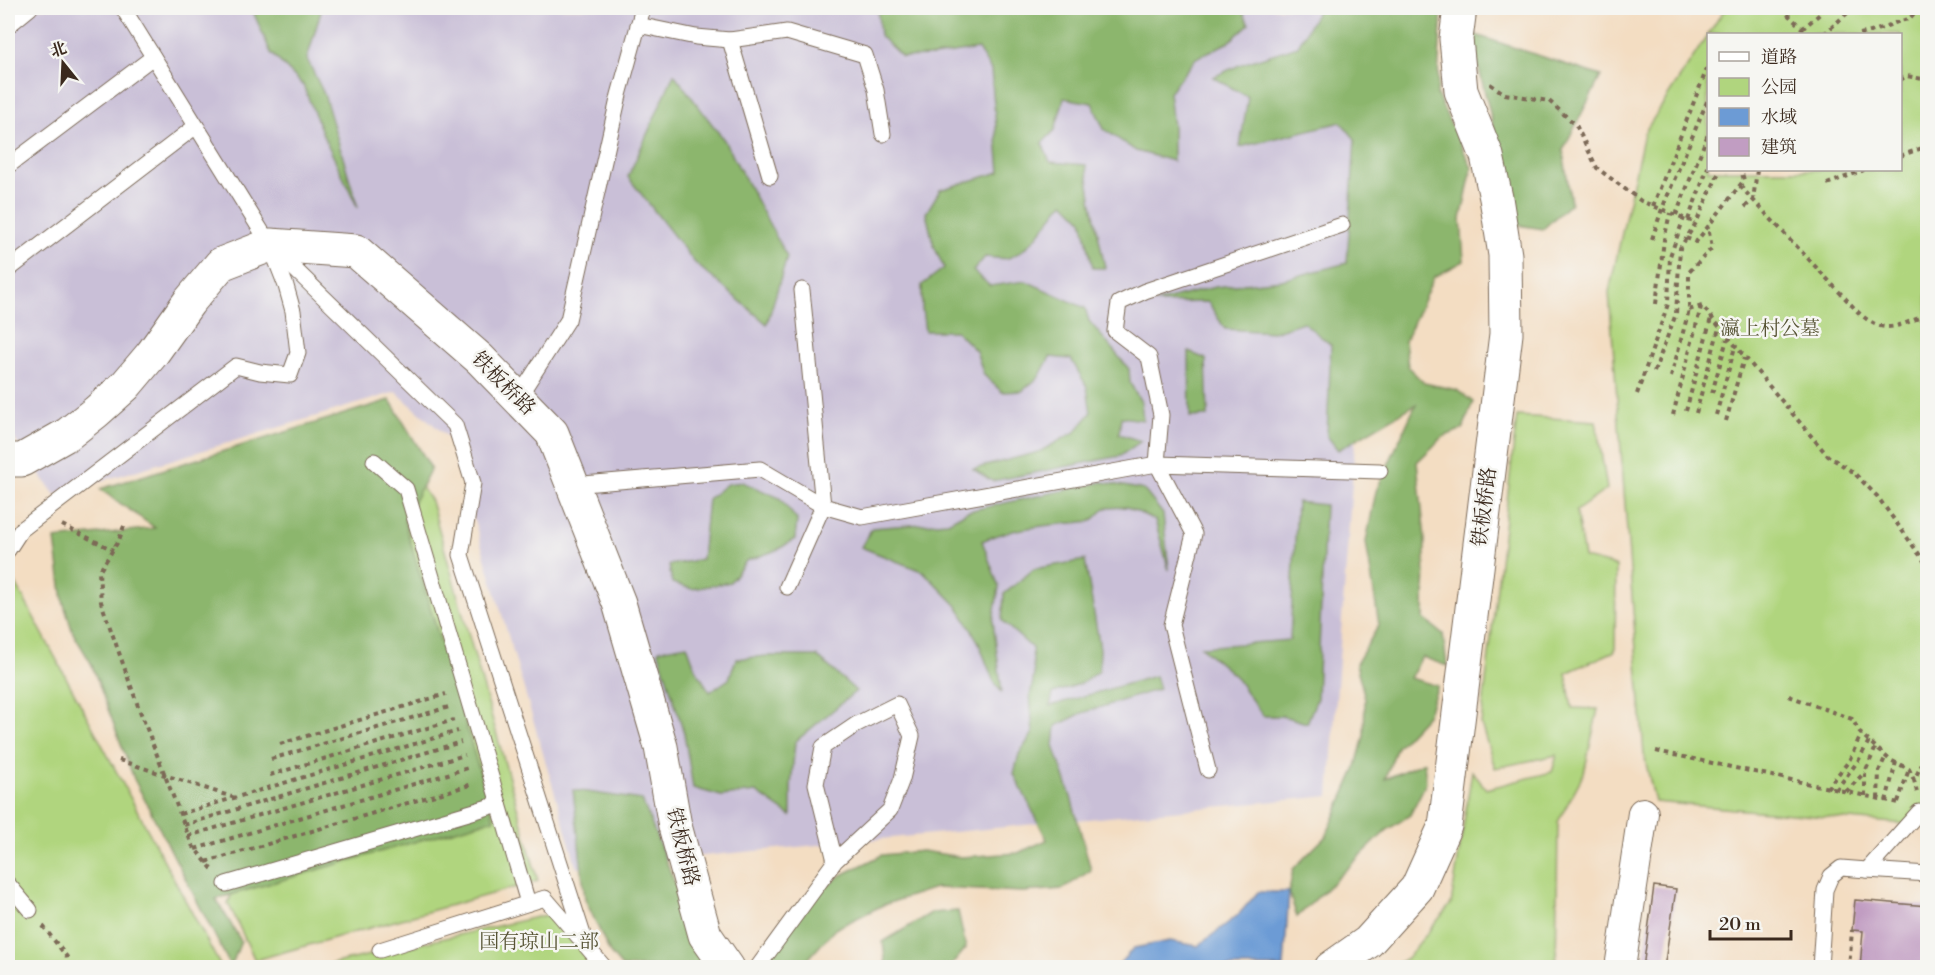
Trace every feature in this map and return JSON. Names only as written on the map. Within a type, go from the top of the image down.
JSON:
[{"type":"street","name":"铁板桥路","points":[[1331,968],[1368,942],[1417,888],[1445,826],[1506,334],[1504,255],[1496,198],[1487,156],[1461,91],[1456,39],[1460,8]]},
{"type":"street","name":"铁板桥路","points":[[8,460],[22,460],[68,434],[125,386],[221,264],[270,245],[356,251],[480,359],[552,433],[619,603],[661,747],[675,826],[705,935],[728,968]]},
{"type":"street","points":[[1620,968],[1643,813]]},
{"type":"lane","points":[[8,26],[30,8]]},
{"type":"lane","points":[[8,550],[21,530],[236,366],[260,372],[290,375],[298,353],[286,286],[270,245],[123,8]]},
{"type":"lane","points":[[518,398],[568,320],[620,95],[643,8]]},
{"type":"lane","points":[[639,25],[696,37],[730,40],[787,32],[865,55],[876,90],[883,134]]},
{"type":"lane","points":[[730,40],[770,176]]},
{"type":"lane","points":[[8,166],[153,57]]},
{"type":"lane","points":[[8,270],[196,126]]},
{"type":"lane","points":[[1208,770],[1170,625],[1194,534],[1157,464],[1161,415],[1149,357],[1115,331],[1119,303],[1145,291],[1342,225]]},
{"type":"lane","points":[[270,245],[455,425],[473,483],[461,555],[587,947]]},
{"type":"lane","points":[[787,588],[823,506],[802,290]]},
{"type":"lane","points":[[374,461],[406,489],[528,903]]},
{"type":"lane","points":[[572,485],[760,470],[823,506],[862,517],[1157,464],[1380,471]]},
{"type":"lane","points":[[757,968],[835,861],[890,810],[902,779],[912,736],[897,704],[857,724],[824,747],[816,784],[835,861]]},
{"type":"lane","points":[[226,884],[499,804]]},
{"type":"lane","points":[[1867,870],[1919,810]]},
{"type":"lane","points":[[1820,968],[1825,890],[1831,876],[1841,868],[1928,874]]},
{"type":"lane","points":[[8,884],[30,910]]},
{"type":"lane","points":[[380,950],[545,898],[605,968]]},
{"type":"path","points":[[1781,8],[1807,33]]},
{"type":"path","points":[[1825,33],[1853,8]]},
{"type":"path","points":[[1873,33],[1893,22],[1909,19],[1919,8]]},
{"type":"path","points":[[1802,29],[1821,13]]},
{"type":"path","points":[[1653,206],[1707,69]]},
{"type":"path","points":[[1902,79],[1908,76],[1928,80]]},
{"type":"path","points":[[1460,79],[1492,84],[1505,94],[1549,101],[1576,125],[1597,168],[1641,201],[1696,223]]},
{"type":"path","points":[[1652,239],[1662,209],[1707,101]]},
{"type":"path","points":[[1676,215],[1707,137]]},
{"type":"path","points":[[1902,155],[1928,146]]},
{"type":"path","points":[[1637,394],[1668,304],[1670,256],[1707,169]]},
{"type":"path","points":[[1654,372],[1676,314],[1680,248],[1696,223],[1720,171]]},
{"type":"path","points":[[1686,238],[1696,242],[1744,180],[1741,171]]},
{"type":"path","points":[[1745,207],[1753,200],[1757,171]]},
{"type":"path","points":[[1827,183],[1861,171]]},
{"type":"path","points":[[1740,186],[1858,313],[1871,324],[1885,329],[1928,317]]},
{"type":"path","points":[[1656,304],[1664,240],[1670,213]]},
{"type":"path","points":[[1671,377],[1689,310],[1689,272],[1712,248],[1708,226]]},
{"type":"path","points":[[1689,310],[1702,306]]},
{"type":"path","points":[[1702,306],[1828,456],[1853,472],[1877,496],[1927,565]]},
{"type":"path","points":[[1673,415],[1702,306]]},
{"type":"path","points":[[1686,411],[1711,318]]},
{"type":"path","points":[[1696,414],[1719,328]]},
{"type":"path","points":[[1712,393],[1728,338]]},
{"type":"path","points":[[1716,415],[1735,346]]},
{"type":"path","points":[[1726,421],[1744,358]]},
{"type":"path","points":[[41,515],[113,550]]},
{"type":"path","points":[[124,526],[99,572],[101,602],[188,836],[195,849],[226,884]]},
{"type":"path","points":[[1656,751],[1898,803],[1919,810],[1914,780],[1909,769],[1886,756],[1861,734],[1852,719],[1789,696]]},
{"type":"path","points":[[280,744],[476,726]]},
{"type":"path","points":[[271,759],[476,726]]},
{"type":"path","points":[[270,775],[476,726]]},
{"type":"path","points":[[180,814],[476,726]]},
{"type":"path","points":[[184,825],[476,726]]},
{"type":"path","points":[[188,836],[476,726]]},
{"type":"path","points":[[195,849],[476,726]]},
{"type":"path","points":[[1827,788],[1849,761],[1861,734]]},
{"type":"path","points":[[1836,790],[1858,761],[1869,741]]},
{"type":"path","points":[[1846,792],[1865,772],[1876,747]]},
{"type":"path","points":[[1914,780],[1917,769],[1928,752]]},
{"type":"path","points":[[1878,799],[1879,771],[1886,756]]},
{"type":"path","points":[[118,760],[235,798]]},
{"type":"path","points":[[1886,801],[1896,762]]},
{"type":"path","points":[[1898,803],[1909,769]]},
{"type":"path","points":[[1864,796],[1865,772]]},
{"type":"path","points":[[206,861],[491,778]]},
{"type":"path","points":[[30,910],[67,957],[69,968]]},
{"type":"path","points":[[1849,968],[1852,930]]},
{"type":"shaded area","points":[[8,8],[1387,8],[1329,796],[577,868],[450,439],[396,392],[55,495],[8,430]]},
{"type":"green space","points":[[324,8],[321,11],[307,59],[324,94],[358,208],[324,137],[303,85],[271,53],[252,9]]},
{"type":"green space","points":[[880,8],[1241,8],[1249,24],[1229,42],[1196,58],[1169,92],[1173,127],[1173,161],[1136,151],[1104,129],[1092,103],[1064,98],[1055,130],[1042,143],[1050,162],[1086,165],[1105,268],[1093,268],[1082,220],[1064,202],[1025,248],[1006,259],[985,257],[973,271],[990,286],[1026,281],[1085,308],[1089,321],[1129,369],[1130,383],[1141,402],[1143,420],[1121,417],[1119,434],[1141,441],[1120,456],[992,481],[973,469],[1039,452],[1075,432],[1091,413],[1087,387],[1071,359],[1050,357],[1039,377],[1022,391],[1002,392],[984,375],[976,351],[956,331],[925,331],[922,285],[944,268],[934,246],[926,213],[940,190],[1000,172],[991,70],[978,49],[934,56],[902,57],[880,36],[878,13]]},
{"type":"green space","points":[[1319,8],[1442,8],[1437,95],[1472,168],[1461,219],[1464,261],[1434,277],[1405,341],[1408,367],[1424,383],[1457,390],[1473,402],[1463,429],[1443,437],[1417,462],[1425,539],[1424,619],[1443,634],[1447,666],[1422,657],[1410,678],[1438,686],[1427,715],[1397,747],[1385,779],[1424,762],[1426,783],[1410,815],[1386,831],[1297,917],[1289,892],[1293,869],[1326,836],[1355,770],[1364,736],[1365,698],[1356,664],[1379,625],[1366,542],[1376,491],[1416,404],[1338,450],[1327,436],[1331,345],[1303,322],[1273,332],[1225,329],[1208,302],[1153,303],[1215,287],[1282,280],[1347,263],[1355,139],[1341,122],[1240,147],[1248,97],[1213,77],[1242,64],[1298,46]]},
{"type":"green space","name":"瀛上村公墓","points":[[1728,8],[1927,8],[1927,826],[1655,802],[1644,755],[1609,292],[1644,133],[1707,37],[1707,171],[1902,171],[1902,33],[1709,33]]},
{"type":"green space","points":[[1470,33],[1601,76],[1563,150],[1571,203],[1543,229],[1518,225]]},
{"type":"green space","points":[[674,74],[724,140],[787,257],[767,324],[695,263],[628,177]]},
{"type":"green space","points":[[1189,352],[1206,359],[1208,416],[1190,417]]},
{"type":"green space","points":[[390,400],[431,468],[404,521],[494,819],[216,899],[241,941],[231,967],[134,779],[91,663],[73,633],[63,601],[55,539],[155,528],[100,489]]},
{"type":"green space","points":[[1517,416],[1596,421],[1607,489],[1576,511],[1584,558],[1616,566],[1615,651],[1566,673],[1572,708],[1598,709],[1584,773],[1558,822],[1556,967],[1392,967],[1407,958],[1451,904],[1472,771],[1486,789],[1552,772],[1557,755],[1495,768],[1481,724]]},
{"type":"green space","points":[[409,468],[431,501],[538,881],[255,960],[228,903]]},
{"type":"green space","points":[[742,482],[780,498],[797,520],[795,539],[777,550],[746,561],[730,582],[692,589],[672,583],[669,565],[702,559],[708,499],[727,484]]},
{"type":"green space","points":[[1103,482],[1144,490],[1163,514],[1169,570],[1155,520],[1127,507],[1105,508],[1092,521],[1022,529],[982,541],[999,587],[993,621],[1002,693],[993,680],[978,641],[958,607],[924,572],[861,547],[872,528],[948,522],[968,511]]},
{"type":"green space","points":[[1297,502],[1325,505],[1317,698],[1307,723],[1283,716],[1263,716],[1235,676],[1201,647],[1290,640]]},
{"type":"green space","points":[[1085,560],[1100,649],[1099,671],[1080,684],[1053,693],[1050,706],[1155,676],[1159,689],[1082,713],[1056,726],[1054,746],[1091,870],[1063,889],[1023,892],[935,888],[883,905],[835,929],[801,967],[769,967],[768,959],[791,913],[840,876],[882,855],[922,851],[961,857],[1018,853],[1047,840],[1014,774],[1019,754],[1033,733],[1030,696],[1034,676],[1032,648],[1002,621],[1004,594],[1034,569]]},
{"type":"green space","points":[[8,569],[221,967],[8,967]]},
{"type":"green space","points":[[687,645],[696,670],[710,692],[729,679],[736,659],[767,656],[817,656],[856,691],[795,742],[791,816],[756,792],[721,796],[693,788],[684,733],[658,650]]},
{"type":"green space","points":[[573,790],[642,800],[708,967],[622,967],[610,953],[585,899]]},
{"type":"green space","points":[[958,911],[966,948],[950,967],[886,967],[883,942],[931,913]]},
{"type":"green space","name":"国有琼山二部","points":[[550,914],[593,967],[313,968]]},
{"type":"water","points":[[1258,892],[1289,892],[1284,967],[1116,967],[1134,948],[1170,941],[1198,946],[1238,915]]},
{"type":"building","points":[[1654,886],[1676,889],[1664,968],[1643,968]]},
{"type":"building","points":[[1855,900],[1928,906],[1928,968],[1860,968],[1863,931],[1852,930]]}]
